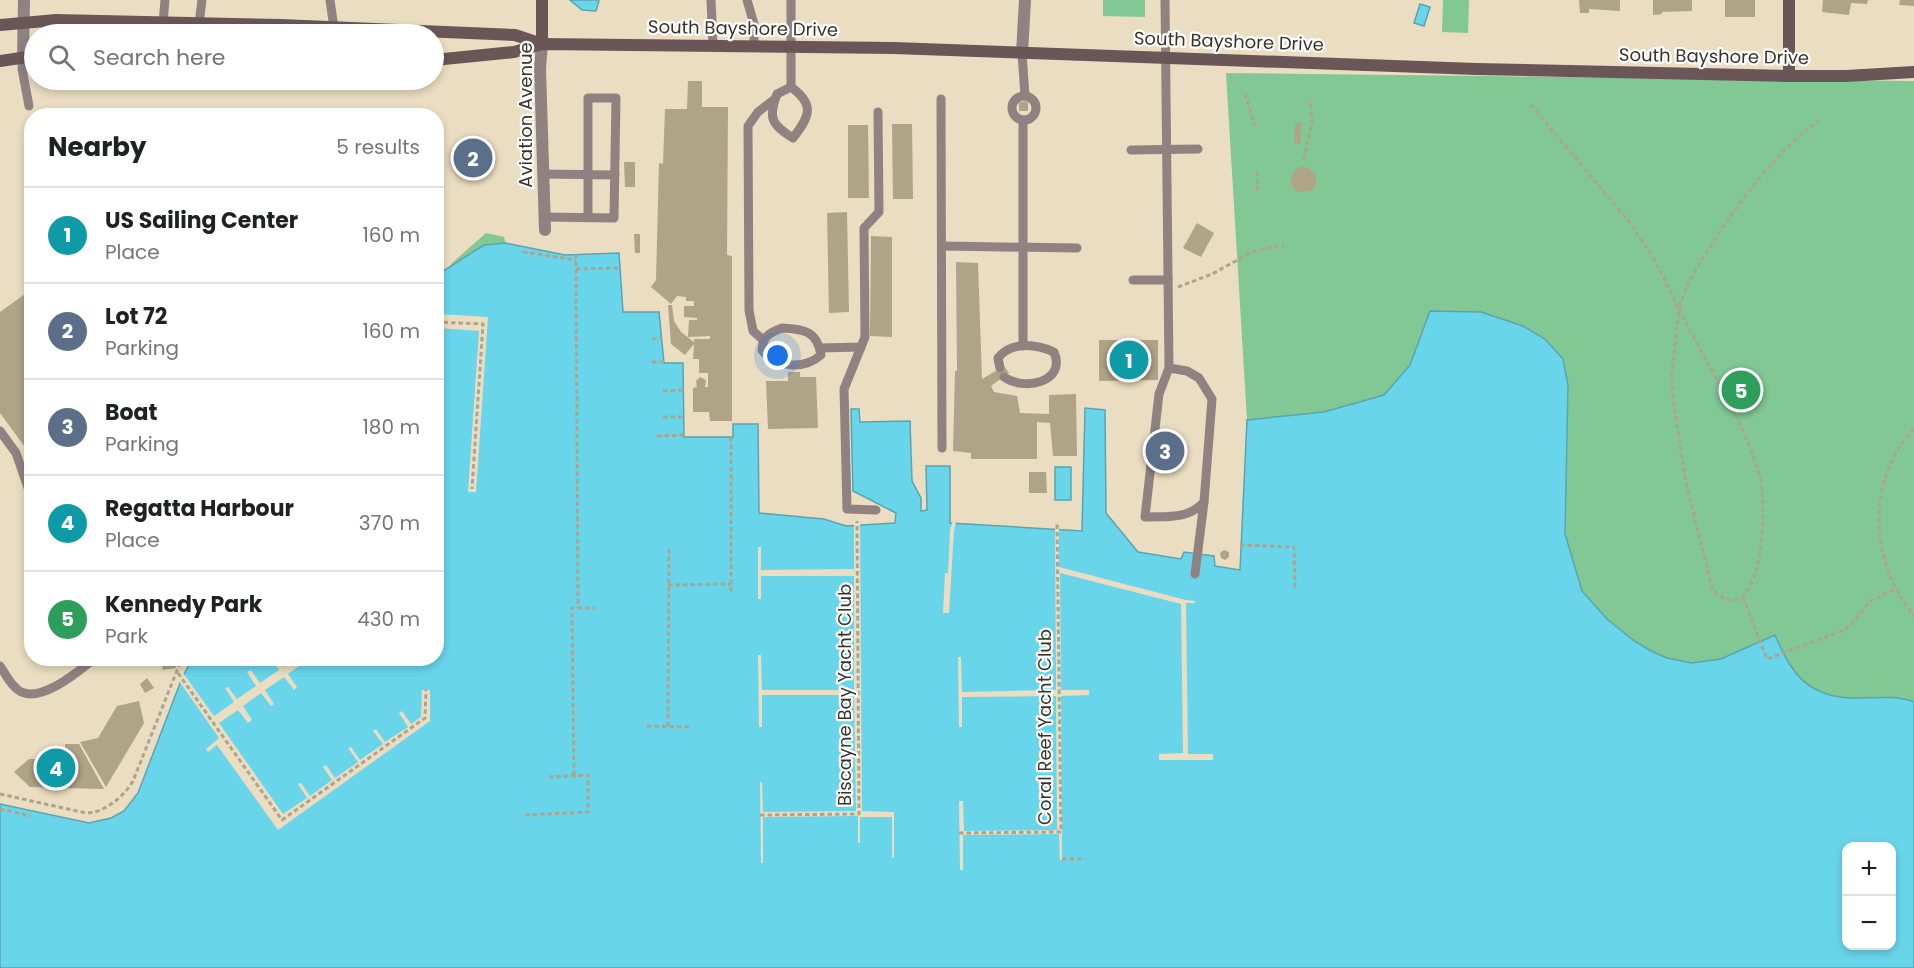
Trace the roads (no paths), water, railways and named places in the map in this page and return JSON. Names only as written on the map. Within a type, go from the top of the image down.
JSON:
[{"type":"main road","name":"Aviation Avenue","points":[[542,0],[542,44]]},
{"type":"main road","points":[[1789,0],[1789,76]]},
{"type":"main road","name":"South Bayshore Drive","points":[[0,25],[56,20],[199,24]]},
{"type":"main road","name":"South Bayshore Drive","points":[[444,32],[515,35],[542,44]]},
{"type":"main road","name":"South Bayshore Drive","points":[[444,59],[514,52],[542,44],[714,45],[1165,57],[1476,69],[1789,76],[1846,76],[1914,72]]},
{"type":"main road","points":[[0,61],[24,58]]},
{"type":"street","points":[[24,0],[24,22]]},
{"type":"street","points":[[1022,53],[1025,0]]},
{"type":"street","name":"Aviation Avenue","points":[[542,44],[540,68],[545,231]]},
{"type":"lane","points":[[164,23],[165,0]]},
{"type":"lane","points":[[199,24],[202,0]]},
{"type":"lane","points":[[330,0],[333,24]]},
{"type":"lane","points":[[711,0],[714,45]]},
{"type":"lane","points":[[747,0],[754,24],[754,46]]},
{"type":"lane","points":[[791,0],[791,87]]},
{"type":"lane","points":[[1165,0],[1169,368],[1159,394],[1145,517],[1182,516],[1195,512],[1204,502]]},
{"type":"lane","points":[[1022,53],[1025,96]]},
{"type":"lane","points":[[791,87],[803,96],[807,104],[807,117],[793,138],[779,129],[771,117],[777,94],[791,87]]},
{"type":"lane","points":[[26,90],[29,106]]},
{"type":"lane","points":[[1025,96],[1031,99],[1035,109],[1030,118],[1023,120],[1014,114],[1012,107],[1014,100],[1025,96]]},
{"type":"lane","points":[[544,217],[614,218],[616,98],[588,98],[588,217]]},
{"type":"lane","points":[[763,340],[753,331],[749,310],[748,126],[759,112],[775,99]]},
{"type":"lane","points":[[941,99],[942,448]]},
{"type":"lane","points":[[876,510],[847,509],[844,389],[865,337],[864,228],[879,212],[878,112]]},
{"type":"lane","points":[[1023,120],[1023,346]]},
{"type":"lane","points":[[1131,150],[1198,149]]},
{"type":"lane","points":[[543,174],[615,175]]},
{"type":"lane","points":[[942,246],[1077,248]]},
{"type":"lane","points":[[1133,280],[1168,285]]},
{"type":"lane","points":[[782,328],[795,328],[811,334],[819,342],[820,348],[821,355],[813,361],[788,365],[769,359],[762,350],[763,340],[770,332],[782,328]]},
{"type":"lane","points":[[1023,346],[1042,346],[1054,352],[1058,360],[1055,373],[1042,382],[1012,382],[1002,373],[998,358],[1012,347],[1023,346]]},
{"type":"lane","points":[[820,348],[861,347]]},
{"type":"lane","points":[[1169,368],[1186,371],[1199,378],[1212,399],[1204,502],[1195,574]]},
{"type":"lane","points":[[0,431],[16,453],[24,476]]},
{"type":"lane","points":[[0,666],[17,690],[31,695],[47,691],[83,666]]},
{"type":"water","points":[[570,0],[599,1],[596,11],[582,10]]},
{"type":"water","points":[[1420,4],[1430,7],[1424,26],[1414,23]]},
{"type":"water","points":[[505,243],[565,255],[619,253],[623,312],[659,312],[664,363],[683,363],[684,437],[733,437],[733,424],[758,424],[759,513],[824,519],[846,526],[895,523],[896,513],[853,491],[851,409],[859,409],[860,422],[910,421],[912,481],[921,498],[921,511],[927,510],[926,466],[950,466],[950,523],[1082,531],[1085,408],[1105,410],[1106,513],[1138,552],[1181,559],[1184,552],[1214,556],[1215,566],[1240,570],[1247,420],[1324,412],[1384,395],[1410,365],[1430,311],[1481,312],[1523,326],[1545,339],[1563,359],[1568,385],[1565,534],[1582,591],[1607,619],[1651,651],[1667,658],[1692,663],[1721,659],[1775,635],[1793,670],[1801,679],[1821,692],[1849,698],[1890,697],[1914,702],[1914,968],[0,968],[0,804],[89,823],[111,818],[124,811],[138,793],[188,666],[444,666],[444,271],[484,245]]},
{"type":"water","points":[[1055,467],[1071,467],[1071,500],[1055,500]]},
{"type":"place","name":"Lot 72","points":[[473,158]]},
{"type":"place","name":"US Sailing Center","points":[[1129,360]]},
{"type":"place","name":"Kennedy Park","points":[[1741,390]]},
{"type":"place","name":"Boat","points":[[1165,451]]},
{"type":"place","name":"Regatta Harbour","points":[[56,768]]}]
